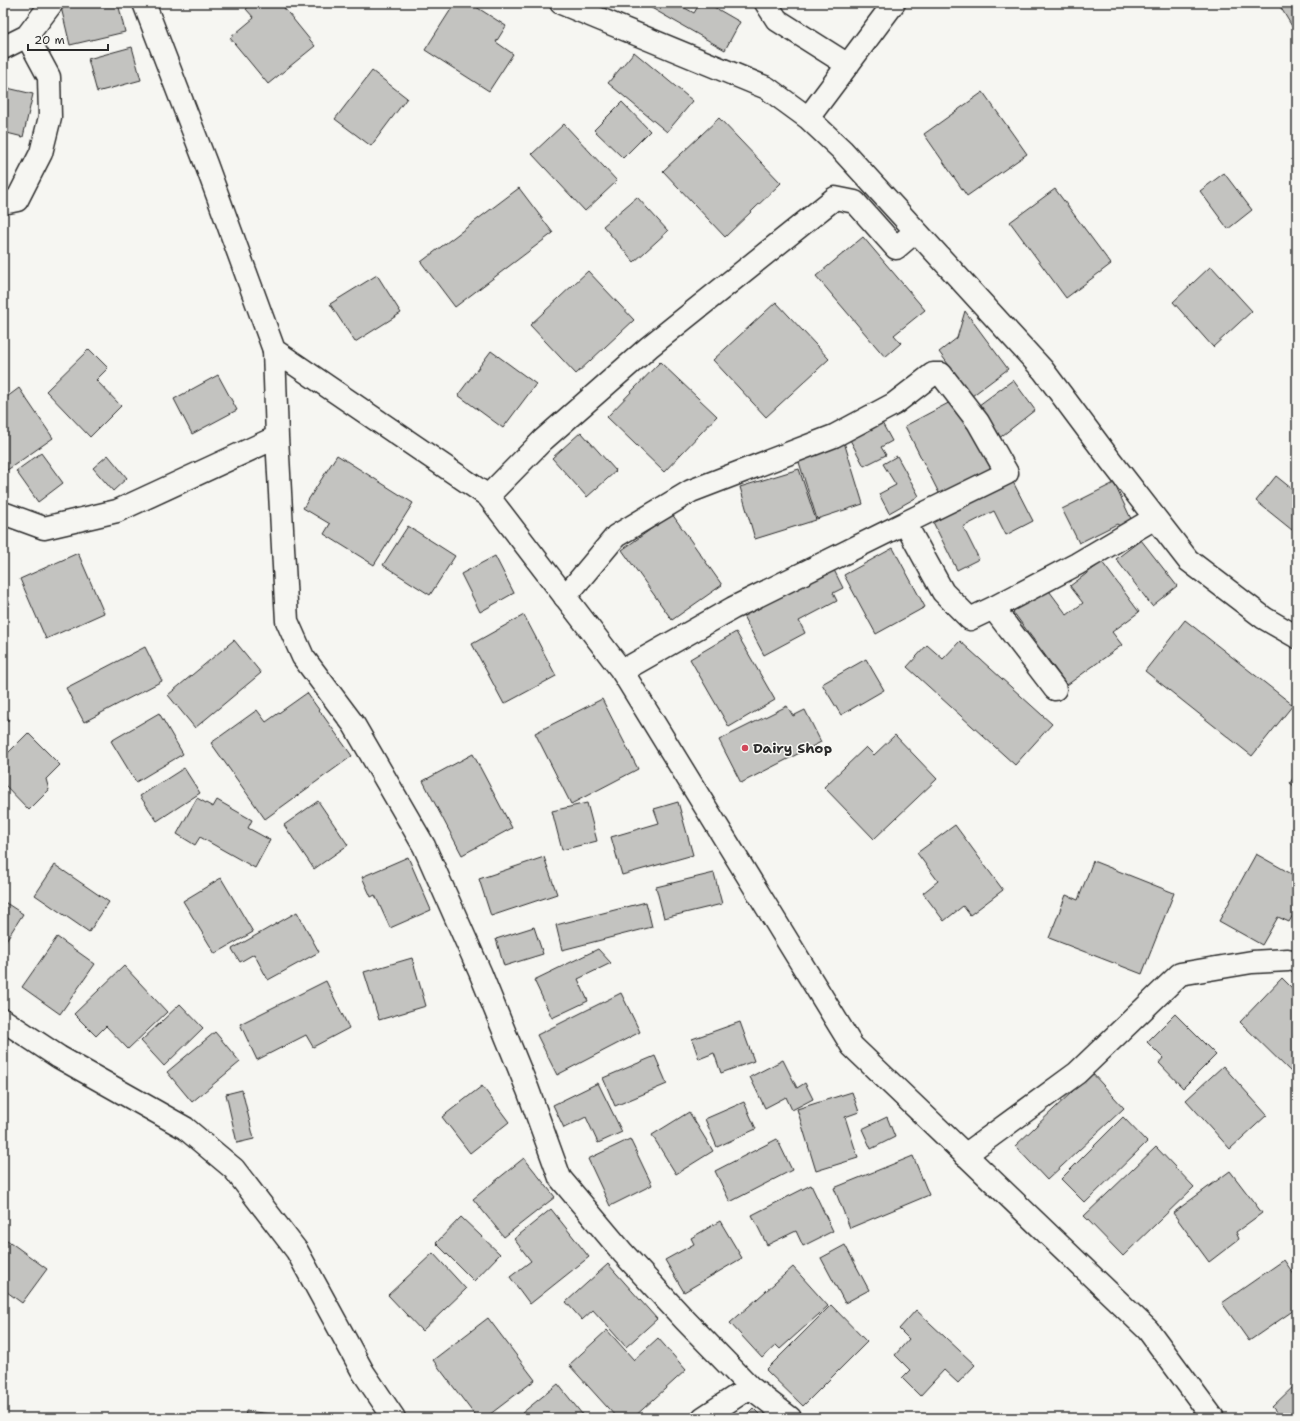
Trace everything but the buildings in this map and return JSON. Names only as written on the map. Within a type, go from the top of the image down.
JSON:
[{"type":"street","points":[[3,48],[27,36],[52,3]]},
{"type":"street","points":[[144,3],[206,164],[274,350],[287,621],[303,657],[354,724],[424,846],[480,972],[528,1090],[560,1178],[623,1253],[684,1319],[750,1387],[790,1418]]},
{"type":"street","points":[[561,3],[767,88],[808,118],[842,150],[1043,370],[1188,560],[1264,618],[1297,637]]},
{"type":"street","points":[[766,3],[777,20],[848,65]]},
{"type":"street","points":[[808,118],[894,3]]},
{"type":"street","points":[[3,203],[17,200],[41,153],[50,117],[49,77],[27,36]]},
{"type":"street","points":[[488,496],[543,440],[648,347],[835,198],[855,202],[896,248],[916,231]]},
{"type":"street","points":[[274,350],[488,496],[622,671],[852,1046],[1148,1330],[1213,1418]]},
{"type":"street","points":[[565,597],[616,536],[691,491],[834,436],[894,404],[933,374],[941,374],[978,422],[1006,473],[733,608],[622,671]]},
{"type":"street","points":[[3,513],[44,528],[117,511],[277,437]]},
{"type":"street","points":[[905,523],[943,592],[970,619],[1077,564],[1155,518]]},
{"type":"street","points":[[993,608],[1055,689]]},
{"type":"street","points":[[965,1155],[1077,1073],[1180,974],[1252,962],[1288,960]]},
{"type":"street","points":[[3,1020],[59,1057],[185,1128],[234,1169],[297,1251],[363,1372],[394,1418]]},
{"type":"street","points":[[703,1418],[750,1387]]},
{"type":"place","name":"Dairy Shop","points":[[745,748]]}]
